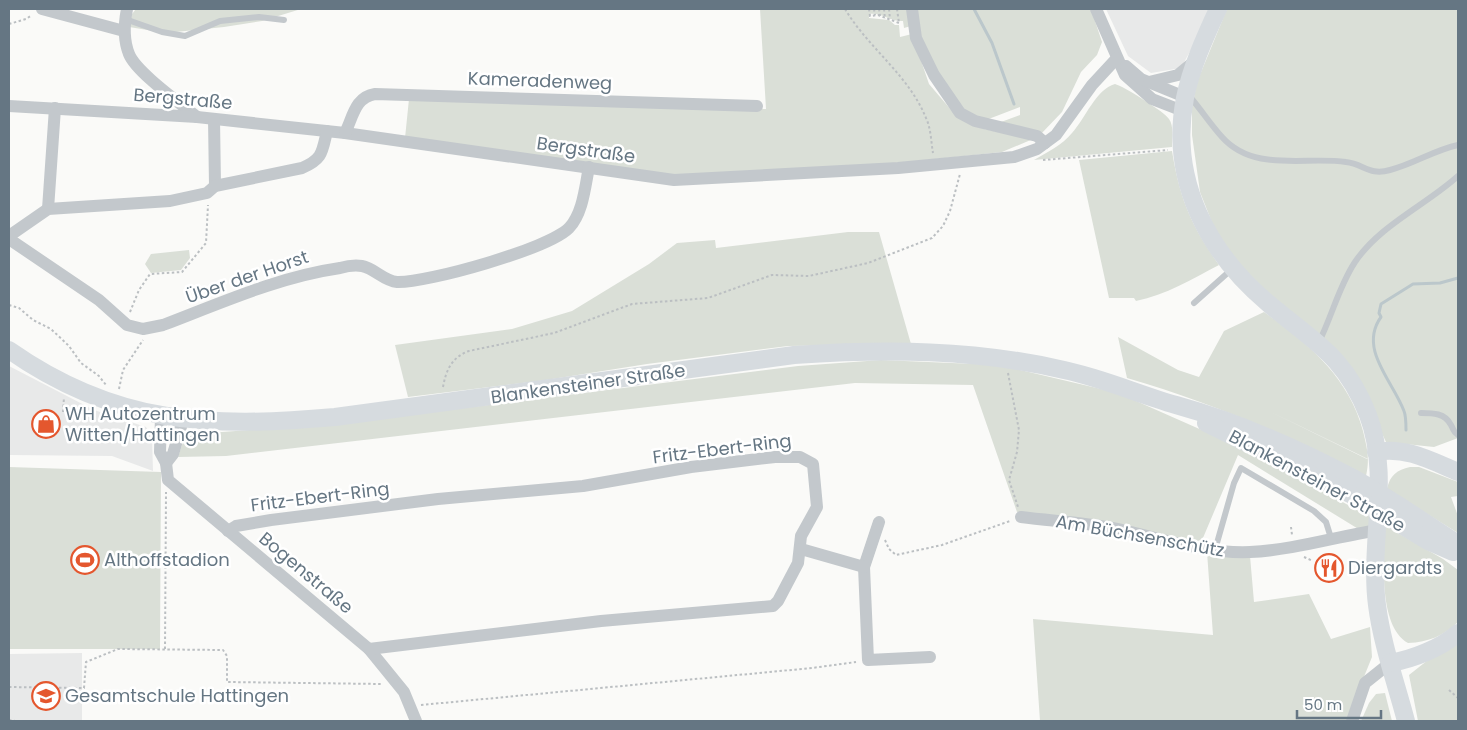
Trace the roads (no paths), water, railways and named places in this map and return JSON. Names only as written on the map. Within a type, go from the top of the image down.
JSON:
[{"type":"main road","points":[[1218,9],[1197,60],[1184,104],[1183,150],[1186,176],[1198,215],[1207,234],[1232,269],[1259,296],[1319,343],[1338,362],[1352,382],[1368,415],[1376,452],[1377,605],[1406,721]]},
{"type":"main road","name":"Blankensteiner Straße","points":[[9,350],[49,375],[113,404],[183,420],[224,423],[267,423],[335,417],[794,356],[871,350],[938,352],[1004,359],[1065,370],[1176,405],[1219,430],[1353,487],[1408,519],[1458,544]]},
{"type":"main road","points":[[1376,452],[1395,449],[1457,468]]},
{"type":"main road","points":[[1408,519],[1458,537]]},
{"type":"main road","name":"Blankensteiner Straße","points":[[1408,519],[1428,541],[1458,556]]},
{"type":"main road","points":[[1428,541],[1458,564]]},
{"type":"main road","points":[[1390,663],[1431,649],[1450,640],[1458,633]]},
{"type":"street","points":[[912,9],[916,38],[934,76],[960,114],[975,121],[1037,136],[1045,143]]},
{"type":"street","points":[[1096,9],[1124,75],[1139,90],[1152,99],[1184,104]]},
{"type":"street","points":[[37,11],[125,20],[129,55],[140,70],[197,117]]},
{"type":"street","points":[[1117,58],[1141,79],[1184,104]]},
{"type":"street","name":"Bergstraße","points":[[9,106],[197,117],[345,133],[674,180],[934,165],[1014,157],[1045,143],[1067,122],[1092,85],[1117,58]]},
{"type":"street","points":[[1148,82],[1178,75],[1197,60]]},
{"type":"street","name":"Kameradenweg","points":[[345,133],[359,101],[367,95],[375,94],[757,106]]},
{"type":"street","points":[[48,210],[55,108]]},
{"type":"street","points":[[211,190],[214,119]]},
{"type":"street","points":[[9,238],[48,210],[170,201],[302,168],[315,163],[321,156],[327,131]]},
{"type":"street","name":"Über der Horst","points":[[9,238],[99,300],[121,321],[133,327],[154,327],[281,281],[333,269],[364,266],[394,282],[406,282],[475,268],[548,240],[568,229],[579,211],[589,167]]},
{"type":"street","points":[[161,416],[160,452],[166,463],[173,454],[183,420]]},
{"type":"street","name":"Fritz-Ebert-Ring","points":[[228,531],[236,526],[271,520],[438,499],[583,486],[690,467],[796,456],[805,458],[813,464],[817,500],[816,509],[801,536],[798,563],[787,585],[773,606],[600,620],[369,649]]},
{"type":"street","name":"Bogenstraße","points":[[166,463],[165,471],[171,484],[369,649],[411,705],[416,721]]},
{"type":"street","name":"Am Büchsenschütz","points":[[1021,517],[1109,527],[1215,550],[1250,552],[1304,546],[1331,538],[1378,530]]},
{"type":"street","points":[[879,522],[864,567],[868,660],[930,658]]},
{"type":"street","points":[[801,549],[864,567]]},
{"type":"street","points":[[1352,721],[1365,683],[1390,663]]},
{"type":"lane","points":[[125,20],[162,32],[185,36],[220,21],[259,17],[284,20]]},
{"type":"lane","points":[[1184,104],[1191,98],[1222,138],[1234,147],[1252,156],[1269,160],[1347,162],[1373,173],[1390,170],[1441,149],[1458,146]]},
{"type":"lane","points":[[1319,343],[1346,277],[1356,260],[1373,241],[1458,176]]},
{"type":"lane","points":[[1194,302],[1232,269]]},
{"type":"lane","points":[[1421,413],[1435,413],[1446,418],[1454,433],[1458,435]]},
{"type":"lane","points":[[1215,550],[1234,483],[1241,468],[1314,511],[1326,522],[1331,538]]},
{"type":"waterway","points":[[974,9],[992,43],[1014,104]]},
{"type":"waterway","points":[[1406,430],[1404,411],[1375,353],[1373,341],[1375,329],[1381,317],[1379,313],[1381,304],[1413,284],[1440,283],[1458,278]]},
{"type":"place","name":"WH Autozentrum Witten/Hattingen","points":[[46,424]]},
{"type":"place","name":"Althoffstadion","points":[[85,560]]},
{"type":"place","name":"Diergardts","points":[[1329,568]]},
{"type":"place","name":"Gesamtschule Hattingen","points":[[46,696]]}]
